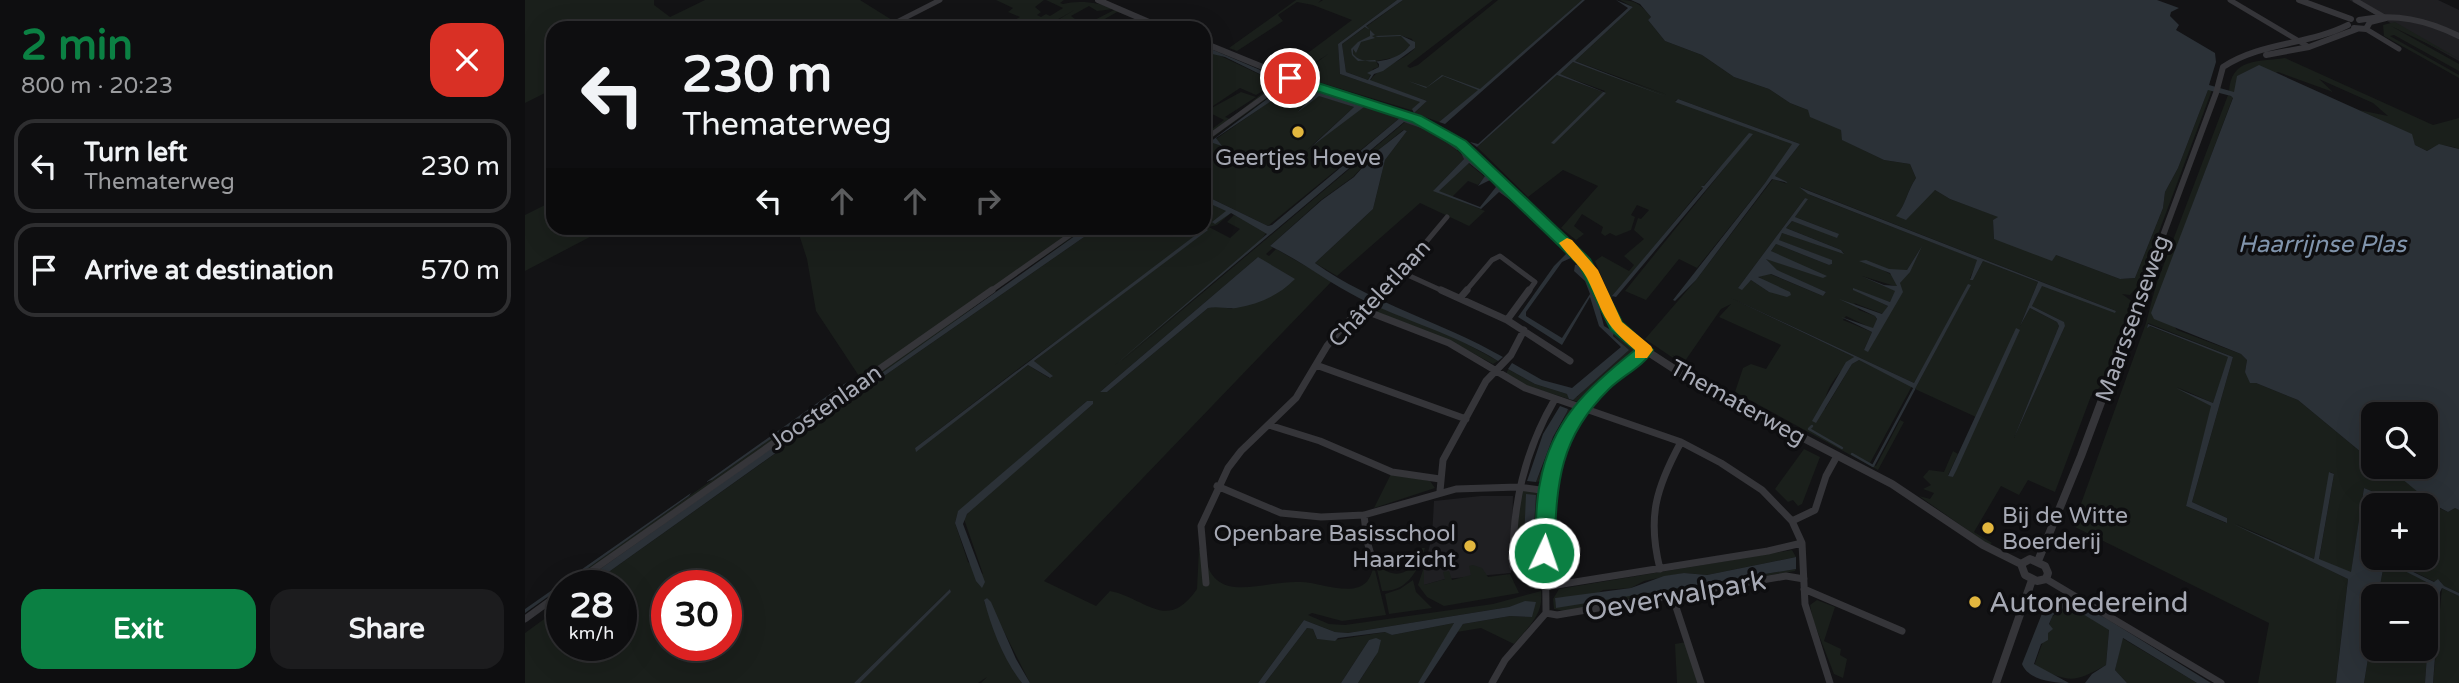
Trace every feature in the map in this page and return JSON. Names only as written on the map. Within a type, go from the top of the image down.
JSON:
[{"type":"street","points":[[899,21],[940,0]]},
{"type":"street","points":[[1098,0],[1147,21]]},
{"type":"street","points":[[2230,0],[2309,47]]},
{"type":"street","points":[[2299,0],[2349,21],[2357,29]]},
{"type":"street","points":[[2355,0],[2383,16]]},
{"type":"street","points":[[2221,73],[2223,67],[2239,57],[2302,43],[2349,21],[2383,16],[2418,19],[2459,36]]},
{"type":"street","points":[[2221,73],[2248,59],[2309,47],[2367,27],[2370,22],[2383,16]]},
{"type":"street","points":[[2359,20],[2399,49]]},
{"type":"street","name":"Thematerweg","points":[[1211,46],[1287,81],[1417,119],[1461,144],[1584,262],[1616,326],[1645,350],[1688,378],[1837,456],[1860,465],[1983,545],[2021,564]]},
{"type":"street","name":"Maarssenseweg","points":[[2038,561],[2081,456],[2221,73]]},
{"type":"street","points":[[1211,135],[1287,81]]},
{"type":"street","name":"Châteletlaan","points":[[1206,583],[1201,526],[1217,486],[1241,451],[1296,398],[1335,335],[1401,272],[1447,218]]},
{"type":"street","name":"Joostenlaan","points":[[593,570],[1070,235]]},
{"type":"street","points":[[1461,297],[1492,260],[1500,256],[1531,276],[1535,282],[1507,320]]},
{"type":"street","points":[[1401,272],[1507,320],[1570,361]]},
{"type":"street","points":[[1364,306],[1449,343],[1498,369],[1525,388],[1681,442],[1721,463],[1762,490],[1791,522],[1803,543],[1807,613],[1830,683]]},
{"type":"street","points":[[1440,491],[1443,460],[1486,381],[1511,355],[1524,330]]},
{"type":"street","points":[[1492,683],[1505,660],[1546,612],[1544,575],[1548,491],[1557,453],[1581,407],[1605,382],[1645,350]]},
{"type":"street","points":[[1316,365],[1466,419]]},
{"type":"street","points":[[1544,575],[1525,573],[1513,567],[1518,487],[1537,428],[1555,399]]},
{"type":"street","points":[[1269,425],[1321,441],[1392,472],[1440,480]]},
{"type":"street","points":[[1660,569],[1652,536],[1653,506],[1662,477],[1681,442]]},
{"type":"street","points":[[1791,522],[1815,510],[1826,476],[1837,456]]},
{"type":"street","points":[[1217,486],[1281,513],[1321,517],[1364,514],[1440,491],[1518,487],[1548,491]]},
{"type":"street","points":[[1364,514],[1367,541],[1374,565]]},
{"type":"street","name":"Oeverwalpark","points":[[1544,587],[1803,543]]},
{"type":"street","points":[[2046,579],[2047,570],[2038,561],[2026,559],[2021,564],[2022,571],[2032,580],[2046,579],[2221,683]]},
{"type":"street","name":"Oeverwalpark","points":[[1546,612],[1557,615],[1786,576],[1804,579]]},
{"type":"street","points":[[1996,683],[2032,580]]},
{"type":"street","points":[[1804,589],[1902,631]]},
{"type":"street","points":[[1672,595],[1701,683]]},
{"type":"street","points":[[525,619],[546,604]]},
{"type":"shaded area","points":[[525,0],[654,0],[654,5],[670,17],[705,0],[860,0],[892,20],[546,21],[546,92],[525,103]]},
{"type":"shaded area","points":[[996,0],[1044,0],[1035,7],[1041,12],[1037,15],[1041,17],[1046,14],[1050,16],[1063,8],[1046,0],[1064,0],[1060,3],[1063,4],[1095,3],[1114,9],[1097,11],[1089,6],[1071,16],[1075,19],[1072,21],[1056,21],[1076,9],[1053,21],[1013,21],[1020,17],[1008,12],[1013,8]]},
{"type":"shaded area","points":[[1296,0],[1321,0],[1318,3],[1323,0],[1397,0],[1338,44],[1340,74],[1421,102],[1414,111],[1299,76],[1328,54],[1297,75],[1285,70],[1352,20],[1313,5],[1297,2],[1278,15],[1283,21],[1237,51],[1229,48]]},
{"type":"shaded area","points":[[1403,0],[1493,0],[1407,66],[1410,68],[1418,65],[1498,0],[1582,0],[1480,90],[1447,78],[1479,90],[1439,122],[1414,113],[1427,101],[1370,81],[1379,71],[1415,48],[1412,39],[1402,36],[1410,42],[1409,47],[1397,57],[1376,61],[1379,67],[1373,69],[1368,80],[1346,72],[1342,44]]},
{"type":"shaded area","points":[[1620,0],[1641,6],[1651,17],[1648,20],[1665,41],[1702,55],[1734,77],[1769,89],[1790,103],[1808,110],[1841,130],[1843,140],[1884,160],[1910,164],[1916,178],[1897,216],[1935,190],[1950,199],[1999,217],[1993,220],[1994,239],[2056,255],[2120,279],[2135,278],[2163,208],[2165,192],[2178,168],[2208,90],[2212,90],[2139,285],[2130,295],[2122,294],[2133,302],[2102,385],[2091,396],[2055,492],[2028,480],[2019,495],[2001,486],[1974,532],[1992,543],[1989,545],[1919,496],[1930,499],[1934,493],[1923,489],[1931,485],[1923,477],[1929,470],[1944,472],[1953,451],[1958,454],[1948,475],[1953,477],[1991,383],[1976,417],[1915,389],[1970,286],[1914,383],[1731,298],[1854,357],[1830,387],[1825,409],[1852,364],[1859,360],[1912,386],[1870,463],[1876,466],[1900,420],[1904,422],[1878,470],[1735,392],[1743,368],[1751,364],[1766,369],[1781,345],[1719,317],[1731,304],[1721,309],[1685,361],[1672,355],[1688,368],[1645,339],[1696,280],[1773,179],[1787,184],[1775,176],[1800,144],[1678,99],[1675,101],[1792,143],[1792,146],[1697,268],[1679,259],[1646,300],[1625,291],[1752,134],[1711,177],[1611,299],[1595,261],[1602,256],[1629,271],[1634,265],[1624,256],[1644,239],[1634,230],[1638,218],[1641,219],[1649,210],[1637,205],[1631,215],[1635,217],[1631,230],[1616,236],[1610,233],[1605,236],[1601,233],[1603,227],[1582,214],[1574,226],[1584,234],[1576,240],[1561,228],[1598,186],[1563,170],[1528,197],[1477,147],[1557,75],[1603,92],[1552,143],[1605,91],[1559,74],[1573,62],[1668,95],[1575,61],[1633,7]],"holes":[[[1800,187],[2116,311],[2042,285],[2032,306],[2060,320],[2065,326],[2014,438],[2059,326],[2057,322],[2030,308],[2020,326],[2038,282],[1983,261],[1973,280],[1970,278],[1978,260],[1810,195]],[[1805,198],[1807,199],[1795,217],[1834,232],[1838,237],[1792,221],[1786,228],[1844,253],[1782,233],[1778,240],[1831,260],[1832,264],[1776,244],[1771,251],[1782,258],[1766,259],[1777,271],[1826,292],[1823,296],[1770,274],[1758,276],[1769,292],[1751,280],[1738,288]],[[1922,246],[1900,283],[1868,351],[1864,350],[1872,332],[1843,320],[1846,316],[1873,329],[1877,320],[1875,316],[1859,310],[1854,303],[1883,314],[1888,306],[1854,290],[1890,302],[1896,291],[1862,276],[1898,287],[1892,275],[1883,270],[1907,270]]]},
{"type":"shaded area","points":[[2349,0],[2438,0],[2459,10],[2459,61]]},
{"type":"shaded area","points":[[1116,9],[1128,15],[1117,12],[1101,21],[1093,21]]},
{"type":"shaded area","points":[[2395,22],[2459,59],[2391,26],[2459,64],[2459,71],[2394,35],[2390,36],[2459,75],[2459,78],[2384,36],[2383,25]]},
{"type":"shaded area","points":[[1211,51],[1278,83],[1287,84],[1211,139],[1211,130],[1224,120],[1211,114],[1211,108],[1241,92],[1256,97],[1225,117],[1230,119],[1270,87],[1256,95],[1240,88],[1211,107]]},
{"type":"shaded area","points":[[2285,58],[2433,125],[2459,118],[2459,149],[2443,146],[2427,151],[2415,145],[2411,134],[2359,110],[2388,116],[2373,103],[2319,79],[2333,92],[2278,72],[2229,92],[2231,81],[2240,67]]},
{"type":"shaded area","points":[[1292,86],[1315,94],[1298,111],[1319,95],[1354,107],[1307,150],[1363,107],[1348,102],[1401,117],[1268,226],[1211,198],[1211,140],[1217,141],[1216,139]]},
{"type":"shaded area","points":[[2228,95],[2233,97],[2156,303],[2177,330],[2241,354],[2247,360],[2245,372],[2256,383],[2298,400],[2361,452],[2361,479],[2405,479],[2423,493],[2377,493],[2364,488],[2361,493],[2351,573],[2319,560],[2334,474],[2330,472],[2314,559],[2234,523],[2348,579],[2336,683],[2258,683],[2269,623],[2073,526],[2146,323],[2156,285]],"holes":[[[2148,323],[2233,357],[2192,502],[2227,518],[2226,523],[2186,506],[2212,406],[2177,387],[2213,403],[2229,357],[2147,327]]]},
{"type":"shaded area","points":[[1405,122],[1438,136],[1465,158],[1434,190],[1485,211],[1469,226],[1420,203],[1337,276],[1315,263],[1373,209],[1385,160],[1407,131],[1403,130],[1377,151],[1353,177],[1321,200],[1270,246],[1273,248],[1266,254],[1269,256],[1276,249],[1332,281],[1044,581],[1096,606],[1110,591],[1166,611],[1176,609],[1186,602],[1197,589],[1199,549],[1204,549],[1208,568],[1216,579],[1227,585],[1240,587],[1300,582],[1352,589],[1365,583],[1374,566],[1386,615],[1342,621],[1312,613],[1308,615],[1329,624],[1345,625],[1493,604],[1541,591],[1540,607],[1534,620],[1514,644],[1481,628],[1457,632],[1463,624],[1510,616],[1532,617],[1525,602],[1509,607],[1348,633],[1335,632],[1304,620],[1258,683],[1030,683],[987,598],[984,601],[1002,650],[1022,683],[981,683],[987,677],[978,683],[860,683],[951,592],[950,589],[854,683],[525,683],[525,633],[546,618],[546,661],[637,661],[637,570],[612,570],[859,394],[783,440],[599,570],[585,570],[859,376],[816,311],[807,259],[799,235],[1076,235],[1008,281],[874,383],[1087,235],[1200,235],[1018,369],[915,448],[916,451],[1028,365],[1049,378],[1052,377],[1034,361],[1200,235],[1211,235],[1211,228],[1230,238],[1240,229],[1227,222],[1234,215],[1267,232],[1257,245],[1117,365]],"holes":[[[1258,257],[1232,309],[1218,306],[1208,308],[1107,392],[1100,392]],[[1087,401],[1093,404],[970,510],[964,519],[983,574],[968,562],[955,523],[958,512]]]},
{"type":"shaded area","points":[[1468,163],[1485,177],[1478,185],[1468,181],[1452,197],[1438,191]]},
{"type":"shaded area","points":[[546,204],[546,235],[594,235],[525,271],[525,215]]},
{"type":"shaded area","points":[[1211,204],[1231,213],[1217,225],[1211,226]]},
{"type":"shaded area","points":[[1370,303],[1454,337],[1498,361],[1493,364],[1452,342],[1370,309]]},
{"type":"shaded area","points":[[1615,327],[1637,350],[1581,403],[1525,385],[1506,375],[1508,369],[1535,384],[1577,397],[1624,346],[1609,331]]},
{"type":"shaded area","points":[[1568,409],[1574,412],[1555,449],[1546,480],[1536,482]]},
{"type":"shaded area","points":[[1804,449],[1820,457],[1802,504],[1798,506],[1793,500],[1788,502],[1775,489]]},
{"type":"shaded area","points":[[1391,474],[1430,481],[1435,488],[1374,508]]},
{"type":"shaded area","points":[[1520,490],[1543,492],[1540,570],[1537,573],[1518,570],[1515,561]]},
{"type":"shaded area","name":"Openbare Basisschool Haarzicht","points":[[1513,496],[1511,573],[1445,579],[1424,585],[1424,567],[1432,537],[1434,501]]},
{"type":"shaded area","points":[[2438,506],[2448,512],[2455,508],[2459,510],[2459,593],[2443,586],[2440,581],[2435,582],[2410,570],[2438,570]]},
{"type":"shaded area","points":[[1422,548],[1425,548],[1411,578],[1399,588],[1382,591],[1376,565],[1390,572],[1403,573],[1415,563]]},
{"type":"shaded area","points":[[1792,550],[1796,557],[1707,575],[1684,573],[1644,581],[1631,588],[1603,590],[1595,595],[1555,598],[1556,607],[1796,569],[1795,571],[1565,611],[1554,609],[1553,599],[1559,589]]},
{"type":"shaded area","points":[[1469,566],[1482,568],[1488,577],[1510,574],[1519,593],[1444,606],[1427,597],[1418,585],[1424,567],[1424,585],[1445,579],[1443,572],[1449,571],[1452,580],[1471,575]]},
{"type":"shaded area","points":[[2383,570],[2405,570],[2430,584],[2380,584]]},
{"type":"shaded area","points":[[1413,580],[1416,592],[1432,608],[1389,614],[1385,594],[1400,589]]},
{"type":"shaded area","points":[[2442,588],[2459,596],[2459,683],[2433,683],[2435,661],[2438,661]]},
{"type":"shaded area","points":[[1817,600],[1835,607],[1824,641],[1841,649],[1840,655],[1847,659],[1843,678],[1834,674],[1813,620],[1810,605]]},
{"type":"shaded area","points":[[2068,605],[2109,629],[2106,665],[2071,679],[2056,676],[2034,666],[2052,617]]},
{"type":"shaded area","points":[[1454,623],[1435,661],[1418,683],[1358,683],[1375,657],[1380,639],[1369,640],[1341,683],[1265,683],[1307,628],[1313,629],[1317,639],[1334,640],[1386,632],[1392,635]]},
{"type":"shaded area","points":[[2122,638],[2197,683],[2127,683],[2115,670]]},
{"type":"shaded area","points":[[1686,642],[1698,683],[1677,683],[1675,644]]},
{"type":"shaded area","points":[[2368,661],[2427,661],[2425,683],[2364,683]]},
{"type":"water","points":[[1397,0],[1403,0],[1366,26],[1370,30],[1365,27],[1342,44],[1346,72],[1368,80],[1371,75],[1367,73],[1379,67],[1376,61],[1390,59],[1410,45],[1401,36],[1375,36],[1400,35],[1415,42],[1415,48],[1383,71],[1374,74],[1370,80],[1427,101],[1414,113],[1412,109],[1420,102],[1340,74],[1338,44]]},
{"type":"water","points":[[1585,0],[1445,124],[1439,122],[1478,90],[1443,76],[1426,88],[1408,81],[1427,87],[1442,75],[1480,89]]},
{"type":"water","points":[[1616,0],[1633,7],[1575,61],[1667,97],[1573,62],[1560,74],[1606,93],[1554,144],[1551,143],[1603,92],[1557,75],[1477,147],[1470,142],[1478,144],[1628,8]]},
{"type":"water","name":"Haarrijnse Plas","points":[[1631,0],[2157,0],[2179,8],[2171,12],[2170,16],[2179,25],[2176,30],[2215,53],[2216,62],[2209,85],[2234,92],[2237,76],[2259,65],[2412,134],[2415,145],[2427,151],[2439,144],[2459,149],[2459,510],[2455,508],[2448,512],[2438,506],[2438,493],[2419,493],[2402,479],[2438,479],[2438,402],[2361,402],[2361,452],[2298,400],[2250,383],[2245,372],[2247,360],[2241,354],[2154,319],[2151,313],[2233,98],[2231,96],[2208,90],[2178,168],[2165,192],[2163,208],[2135,278],[2120,279],[2056,255],[2052,261],[1994,239],[1993,220],[1998,217],[1950,199],[1935,190],[1906,220],[1896,216],[1916,178],[1910,164],[1884,160],[1842,140],[1841,130],[1810,117],[1808,110],[1790,103],[1769,89],[1734,77],[1702,55],[1665,41],[1648,20],[1651,17],[1640,4]]},
{"type":"water","points":[[1370,30],[1375,35],[1372,36],[1375,38],[1361,42],[1356,53],[1353,49],[1353,54],[1365,61],[1358,61],[1352,55],[1351,49],[1358,42],[1370,36]]},
{"type":"water","points":[[1211,49],[1291,83],[1364,107],[1311,147],[1354,107],[1319,96],[1298,112],[1314,94],[1292,87],[1216,138],[1222,146],[1211,142],[1211,141],[1287,84],[1278,83],[1225,57],[1211,54]]},
{"type":"water","points":[[1678,99],[1800,144],[1775,176],[1789,183],[1772,179],[1696,280],[1675,301],[1673,300],[1765,183],[1792,144],[1675,102]]},
{"type":"water","points":[[1401,117],[1432,130],[1460,148],[1457,150],[1432,132],[1404,122],[1115,365],[1267,234],[1231,213],[1215,224],[1212,222],[1226,211],[1211,204],[1211,198],[1268,226]]},
{"type":"water","points":[[1404,130],[1407,131],[1385,160],[1373,209],[1315,263],[1384,302],[1503,357],[1498,361],[1465,343],[1359,298],[1270,246],[1322,200],[1354,177],[1377,151]]},
{"type":"water","points":[[1749,133],[1753,134],[1616,297],[1612,296],[1703,188],[1701,186],[1704,186]]},
{"type":"water","points":[[1464,152],[1520,207],[1499,192],[1481,209],[1433,191],[1464,159],[1461,153]],"holes":[[[1469,163],[1485,176],[1478,186],[1490,180],[1496,187],[1480,207],[1439,191]]]},
{"type":"water","points":[[1799,187],[2116,311],[2115,313],[2042,286],[2032,306],[2064,322],[2065,326],[2014,438],[2059,326],[2057,322],[2030,308],[2020,326],[2038,282],[1983,261],[1973,280],[1970,280],[1977,260],[1808,194]]},
{"type":"water","points":[[1805,198],[1808,199],[1795,217],[1839,234],[1837,238],[1792,221],[1786,228],[1841,250],[1844,254],[1782,233],[1779,240],[1832,260],[1832,264],[1776,244],[1771,251],[1827,276],[1823,278],[1766,259],[1777,270],[1826,292],[1823,296],[1771,274],[1758,277],[1790,292],[1791,295],[1787,297],[1769,292],[1751,280],[1742,290],[1738,288]]},
{"type":"water","points":[[1076,235],[1087,235],[874,383],[865,385]]},
{"type":"water","points":[[1196,235],[1201,235],[1034,361],[1053,376],[1050,378],[1028,365],[916,452],[915,448]]},
{"type":"water","points":[[1922,246],[1910,272],[1900,283],[1903,292],[1868,352],[1864,350],[1872,332],[1841,317],[1873,328],[1877,319],[1839,299],[1882,314],[1888,306],[1853,288],[1890,302],[1895,291],[1861,276],[1884,285],[1897,286],[1890,273],[1859,261],[1866,260],[1889,269],[1907,270]]},
{"type":"water","points":[[1569,251],[1573,257],[1562,262],[1526,312],[1526,316],[1562,338],[1590,294],[1585,281],[1574,271],[1575,265],[1580,264],[1593,284],[1604,326],[1614,332],[1613,336],[1629,350],[1573,400],[1569,399],[1567,394],[1535,384],[1508,369],[1512,363],[1542,380],[1572,388],[1621,347],[1599,326],[1590,297],[1562,345],[1518,317],[1554,266]]},
{"type":"water","points":[[1258,257],[1295,279],[1275,295],[1253,304],[1236,308],[1208,308],[1107,392],[1100,392]]},
{"type":"water","points":[[1968,284],[1971,285],[1915,389],[1859,360],[1852,364],[1816,423],[1812,421],[1846,362],[1854,357],[1731,298],[1914,383]]},
{"type":"water","points":[[2148,324],[2233,357],[2192,502],[2227,518],[2227,523],[2186,506],[2211,406],[2176,388],[2213,403],[2228,357],[2150,326],[2147,328]]},
{"type":"water","points":[[2016,328],[2020,330],[1957,469],[1953,477],[1948,476]]},
{"type":"water","points":[[847,382],[839,391],[706,482]]},
{"type":"water","points":[[855,389],[860,393],[611,570],[599,570]]},
{"type":"water","points":[[1087,401],[1093,401],[1093,404],[967,514],[963,524],[985,582],[982,588],[976,581],[955,523],[958,511]]},
{"type":"water","points":[[1560,406],[1568,409],[1567,412],[1553,437],[1536,482],[1527,481],[1543,434]]},
{"type":"water","points":[[2329,472],[2334,474],[2319,559],[2351,572],[2361,507],[2361,570],[2383,570],[2380,584],[2361,584],[2361,661],[2368,661],[2364,683],[2336,683],[2348,579],[2233,524],[2314,559]]},
{"type":"water","points":[[2364,488],[2376,493],[2363,493]]},
{"type":"water","points":[[691,493],[585,570],[581,570]]},
{"type":"water","points":[[1526,494],[1536,495],[1531,569],[1525,569],[1523,565]]},
{"type":"water","points":[[1796,557],[1796,569],[1556,608],[1555,598],[1631,588],[1664,576],[1684,573],[1707,575]]},
{"type":"water","points":[[2403,570],[2409,570],[2434,582],[2438,579],[2444,586],[2459,593],[2459,596],[2442,588],[2438,618],[2438,584],[2430,584]]},
{"type":"water","points":[[950,589],[951,592],[860,683],[854,683]]},
{"type":"water","points":[[546,594],[546,598],[525,613],[525,609]]},
{"type":"water","points":[[2062,595],[2107,619],[2211,683],[2197,683],[2123,638],[2115,670],[2127,683],[2085,683],[2092,674],[2106,665],[2109,630],[2068,605],[2053,615],[2049,624],[2053,629],[2048,633],[2048,640],[2041,644],[2034,664],[2069,683],[2049,681],[2030,674],[2022,664],[2043,611]]},
{"type":"water","points":[[987,598],[1030,683],[1022,683],[1004,654],[987,611],[984,600]]},
{"type":"water","points":[[1525,601],[1536,602],[1532,617],[1510,616],[1463,624],[1424,683],[1418,683],[1454,623],[1392,635],[1385,632],[1338,638],[1335,641],[1317,639],[1313,629],[1307,628],[1265,683],[1258,683],[1304,620],[1335,632],[1348,633],[1509,607]]},
{"type":"water","points":[[1369,640],[1381,640],[1378,652],[1358,683],[1341,683]]},
{"type":"water","points":[[2427,661],[2435,661],[2433,683],[2425,683]]},
{"type":"waterway","points":[[1852,454],[1873,466],[1914,389]]},
{"type":"waterway","points":[[1812,426],[1809,429],[1842,448]]},
{"type":"slow traffic","points":[[1567,243],[1593,274],[1607,311],[1616,326],[1645,350],[1641,353]]},
{"type":"place","name":"Geertjes Hoeve","points":[[1298,132]]},
{"type":"place","name":"Bij de Witte Boerderij","points":[[1988,528]]},
{"type":"place","name":"Openbare Basisschool Haarzicht","points":[[1470,546]]},
{"type":"place","name":"Autonedereind","points":[[1975,602]]},
{"type":"route","points":[[1290,78],[1417,119],[1461,144],[1584,262],[1599,286],[1607,311],[1616,326],[1645,350],[1605,382],[1581,407],[1568,429],[1551,469],[1548,484],[1544,553]]}]
